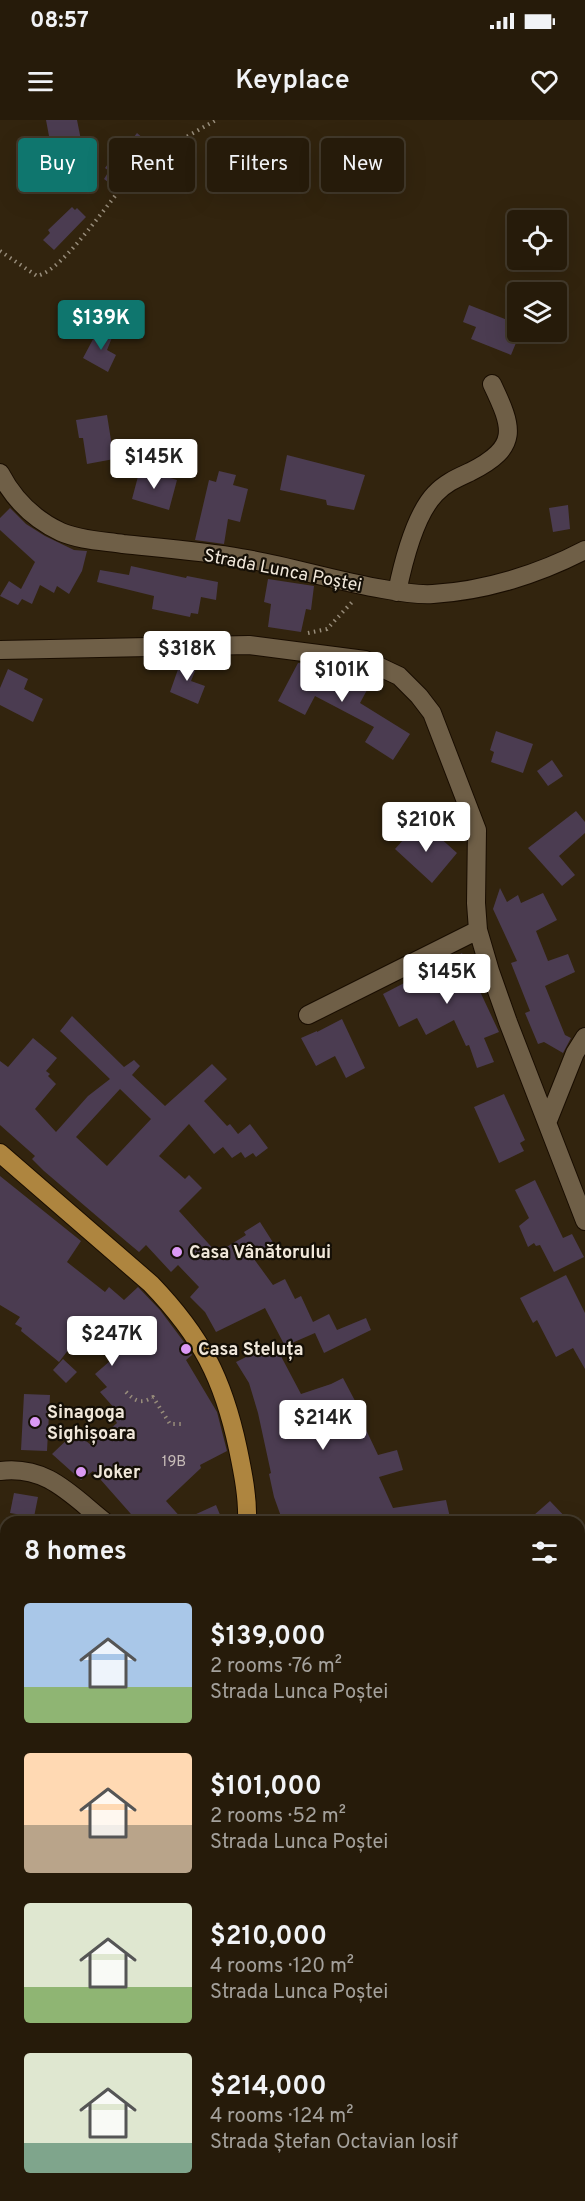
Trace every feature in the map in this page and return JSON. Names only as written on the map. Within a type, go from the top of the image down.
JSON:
[{"type":"main road","points":[[0,1153],[151,1284],[173,1307],[197,1338],[218,1379],[233,1425],[245,1490],[247,1516]]},
{"type":"street","points":[[397,592],[404,559],[422,516],[434,495],[449,482],[493,459],[507,443],[509,428],[503,406],[492,384]]},
{"type":"street","name":"Strada Lunca Poștei","points":[[0,473],[12,495],[24,508],[39,520],[63,533],[100,541],[240,558],[397,592],[430,595],[462,591],[528,574],[585,550]]},
{"type":"street","points":[[0,650],[249,645],[365,660],[399,676],[432,712],[477,830],[478,930],[508,1022],[585,1221]]},
{"type":"street","points":[[308,1015],[478,930]]},
{"type":"street","points":[[547,1123],[575,1053],[585,1037]]},
{"type":"street","points":[[0,1471],[32,1471],[47,1477],[97,1516]]},
{"type":"path","points":[[0,251],[37,276],[48,273],[147,162],[216,120]]},
{"type":"path","points":[[304,634],[327,629],[366,586]]},
{"type":"path","points":[[126,1392],[138,1402],[144,1402],[153,1397],[170,1425],[185,1424]]},
{"type":"building","points":[[46,120],[77,120],[81,138],[47,138]]},
{"type":"building","points":[[137,133],[143,138],[133,138]]},
{"type":"building","points":[[109,171],[109,183],[104,179]]},
{"type":"building","points":[[72,207],[75,210],[77,208],[86,217],[54,250],[43,240],[50,233],[48,230]]},
{"type":"building","points":[[469,305],[507,320],[507,342],[516,342],[511,355],[471,339],[476,327],[463,322]]},
{"type":"building","points":[[99,328],[113,335],[107,350],[116,355],[108,372],[83,358]]},
{"type":"building","points":[[107,415],[114,459],[87,464],[83,438],[79,438],[76,420]]},
{"type":"building","points":[[287,455],[365,475],[354,510],[327,505],[326,500],[280,490]]},
{"type":"building","points":[[140,469],[177,480],[169,510],[132,499]]},
{"type":"building","points":[[219,471],[236,475],[233,485],[248,489],[240,522],[228,519],[224,544],[195,540],[209,480],[216,482]]},
{"type":"building","points":[[568,505],[570,529],[553,532],[549,508]]},
{"type":"building","points":[[10,508],[26,524],[45,536],[74,550],[87,551],[82,571],[69,594],[57,586],[54,593],[40,585],[32,604],[22,599],[18,605],[0,596],[9,581],[21,589],[35,562],[0,530],[0,518]]},
{"type":"building","points":[[131,566],[186,578],[187,576],[218,582],[216,600],[201,597],[198,614],[191,613],[190,617],[152,609],[154,596],[97,582],[100,570],[129,575]]},
{"type":"building","points":[[268,579],[314,586],[311,610],[306,609],[301,632],[268,627],[271,604],[264,602]]},
{"type":"building","points":[[182,658],[199,661],[191,681],[205,686],[198,704],[170,692]]},
{"type":"building","points":[[298,663],[318,665],[353,684],[360,671],[374,677],[360,703],[410,734],[393,760],[365,742],[374,727],[315,696],[305,715],[278,701]]},
{"type":"building","points":[[8,669],[28,679],[24,689],[43,699],[33,722],[0,705],[0,688]]},
{"type":"building","points":[[496,731],[533,744],[523,773],[491,762],[494,752],[490,750]]},
{"type":"building","points":[[552,760],[563,776],[548,786],[537,771]]},
{"type":"building","points":[[576,811],[585,822],[585,833],[559,856],[575,875],[562,886],[528,848]]},
{"type":"building","points":[[428,827],[457,853],[432,883],[395,849],[413,829],[423,832]]},
{"type":"building","points":[[500,888],[507,902],[518,895],[521,903],[543,893],[557,920],[536,931],[548,961],[568,954],[575,972],[545,986],[565,1035],[571,1038],[563,1053],[544,1042],[538,1044],[525,1013],[530,1011],[511,963],[517,961],[493,909]]},
{"type":"building","points":[[462,953],[499,1032],[484,1038],[494,1062],[477,1068],[469,1045],[466,1046],[454,1020],[426,1035],[417,1018],[399,1027],[383,994]]},
{"type":"building","points":[[72,1016],[124,1067],[134,1060],[140,1066],[132,1075],[165,1106],[212,1064],[227,1079],[204,1101],[227,1126],[230,1124],[238,1134],[250,1124],[268,1148],[256,1157],[253,1153],[245,1158],[241,1152],[232,1158],[223,1147],[214,1154],[189,1124],[159,1156],[185,1179],[189,1175],[202,1188],[179,1211],[217,1253],[246,1235],[244,1232],[260,1222],[274,1244],[254,1259],[273,1285],[285,1279],[295,1299],[301,1296],[313,1322],[329,1314],[337,1330],[366,1318],[371,1330],[324,1353],[315,1333],[285,1346],[265,1308],[216,1332],[205,1312],[190,1297],[199,1287],[178,1265],[171,1272],[146,1245],[139,1252],[44,1171],[32,1159],[35,1156],[0,1125],[0,1061],[8,1067],[33,1038],[57,1058],[46,1071],[56,1084],[35,1109],[56,1132],[88,1096],[110,1079],[60,1031]],"holes":[[[120,1089],[151,1119],[107,1166],[76,1137]]]},
{"type":"building","points":[[342,1019],[365,1068],[346,1078],[335,1056],[316,1066],[301,1038]]},
{"type":"building","points":[[504,1094],[525,1140],[520,1143],[524,1151],[499,1163],[474,1107]]},
{"type":"building","points":[[0,1176],[81,1241],[67,1262],[105,1292],[109,1287],[124,1300],[138,1287],[160,1310],[192,1355],[186,1360],[217,1412],[227,1451],[200,1465],[201,1468],[166,1501],[179,1516],[133,1516],[93,1471],[81,1480],[52,1454],[75,1432],[91,1445],[117,1423],[110,1411],[115,1409],[100,1392],[107,1387],[95,1374],[118,1354],[89,1323],[59,1362],[21,1331],[22,1328],[15,1324],[20,1317],[0,1305]]},
{"type":"building","points":[[535,1180],[563,1238],[572,1234],[584,1257],[554,1272],[540,1245],[536,1246],[534,1243],[528,1247],[519,1226],[529,1218],[515,1190]]},
{"type":"building","points":[[566,1275],[585,1313],[585,1369],[573,1348],[556,1357],[537,1320],[533,1323],[520,1298]]},
{"type":"building","points":[[274,1343],[301,1394],[343,1378],[363,1416],[360,1417],[378,1455],[397,1450],[403,1470],[379,1477],[393,1508],[446,1500],[450,1516],[281,1516],[274,1497],[258,1413],[249,1383],[236,1362]]},
{"type":"building","points":[[63,1359],[77,1372],[66,1383],[53,1370]]},
{"type":"building","name":"Sinagoga Sighișoara","points":[[24,1394],[50,1395],[47,1451],[21,1450]]},
{"type":"building","points":[[14,1493],[38,1497],[34,1516],[10,1513]]},
{"type":"building","points":[[550,1501],[564,1516],[533,1516]]},
{"type":"building","points":[[216,1505],[221,1516],[192,1516]]},
{"type":"place","name":"Casa Vânătorului","points":[[177,1252]]},
{"type":"place","name":"Casa Steluța","points":[[186,1349]]},
{"type":"place","name":"Sinagoga Sighișoara","points":[[35,1422]]},
{"type":"place","name":"Joker","points":[[81,1472]]}]
